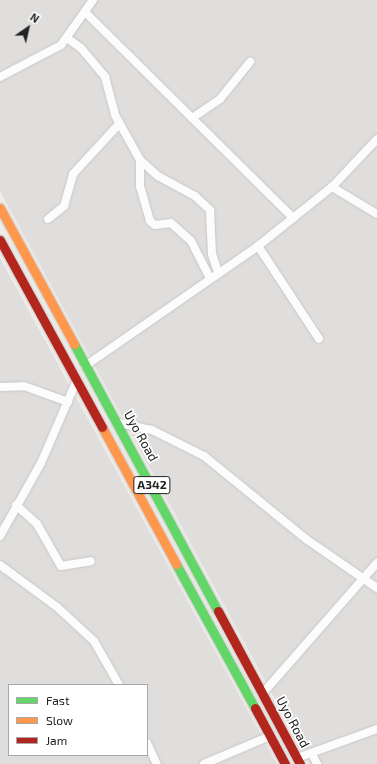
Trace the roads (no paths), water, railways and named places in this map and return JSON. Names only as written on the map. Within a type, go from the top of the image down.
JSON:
[{"type":"highway","name":"Uyo Road","points":[[0,208],[85,366],[119,423],[299,761]]},
{"type":"highway","name":"Uyo Road","points":[[0,240],[285,764]]},
{"type":"street","points":[[0,77],[50,53],[67,38],[93,0]]},
{"type":"street","points":[[85,12],[293,218]]},
{"type":"street","points":[[67,38],[81,48],[105,77],[118,124],[140,160],[158,176],[195,196],[210,210],[212,254],[218,272]]},
{"type":"street","points":[[192,118],[220,99],[250,62]]},
{"type":"street","points":[[48,219],[64,206],[73,174],[118,124]]},
{"type":"street","points":[[85,366],[218,272],[258,246],[332,187],[377,139]]},
{"type":"street","points":[[140,160],[140,186],[150,221],[156,225],[172,223],[191,241],[210,278]]},
{"type":"street","points":[[332,187],[377,214]]},
{"type":"street","points":[[258,246],[319,339]]},
{"type":"street","points":[[0,536],[16,505],[41,463],[76,382]]},
{"type":"street","points":[[0,387],[24,386],[68,402]]},
{"type":"street","points":[[119,423],[152,430],[204,456],[306,539],[377,588]]},
{"type":"street","points":[[16,505],[37,524],[61,566],[91,561]]},
{"type":"street","points":[[263,693],[364,580],[377,563]]},
{"type":"street","points":[[0,565],[57,607],[94,641],[118,684]]},
{"type":"street","points":[[299,761],[312,754],[377,729]]},
{"type":"street","points":[[204,764],[270,736]]},
{"type":"street","points":[[148,745],[157,764]]},
{"type":"street","points":[[312,754],[317,764]]}]
